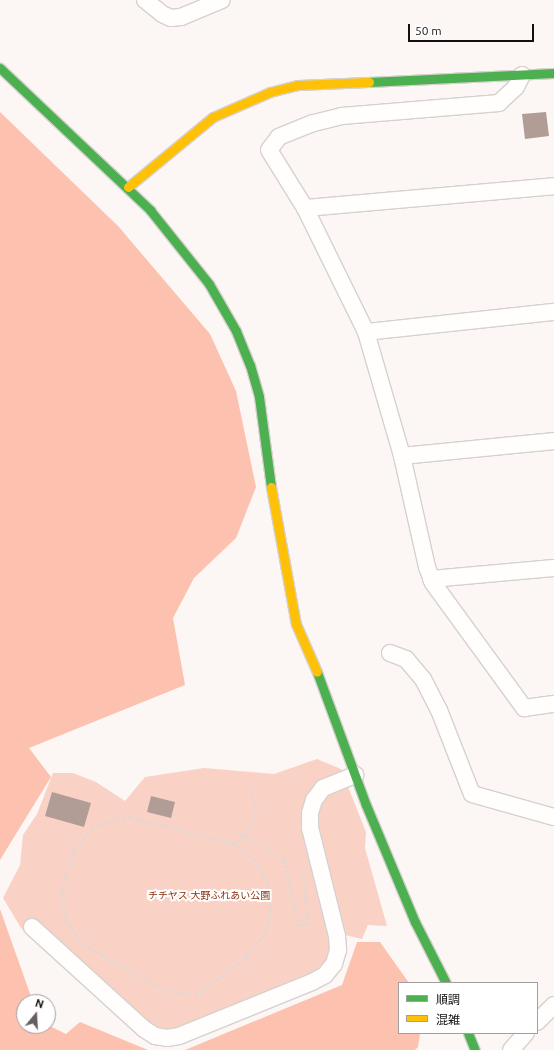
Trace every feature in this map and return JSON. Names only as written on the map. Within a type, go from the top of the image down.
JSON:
[{"type":"street","points":[[145,0],[162,14],[171,18],[181,17],[222,0]]},
{"type":"street","points":[[0,68],[128,187],[209,284],[236,331],[250,364],[263,418],[272,497],[296,624],[321,682],[355,775],[415,922],[445,982]]},
{"type":"street","points":[[128,187],[214,117],[270,92],[298,85],[320,83],[554,73]]},
{"type":"street","points":[[522,75],[516,87],[499,103],[342,116],[313,123],[279,137],[269,150],[305,208],[366,332],[402,456],[431,579],[524,708],[554,704]]},
{"type":"street","points":[[305,208],[554,186]]},
{"type":"street","points":[[366,332],[554,312]]},
{"type":"street","points":[[402,456],[554,441]]},
{"type":"street","points":[[431,579],[554,568]]},
{"type":"street","points":[[390,653],[406,659],[423,679],[439,710],[472,794],[554,817]]},
{"type":"street","points":[[32,927],[144,1029],[155,1036],[167,1038],[179,1036],[312,982],[325,975],[334,964],[338,950],[337,936],[310,828],[310,813],[314,800],[323,788],[355,775]]},
{"type":"street","points":[[538,1021],[554,1005]]},
{"type":"street","points":[[468,1034],[475,1050]]},
{"type":"street","points":[[511,1050],[525,1034]]},
{"type":"path","points":[[233,843],[252,823],[255,812],[252,790]]},
{"type":"path","points":[[118,818],[145,818],[233,843],[254,859],[268,884],[271,911],[264,936],[246,957],[202,992],[189,995],[164,990],[82,944],[66,921],[61,894],[68,863],[82,838],[104,822],[118,818]]},
{"type":"path","points":[[242,835],[250,836],[285,861],[299,925],[308,924],[303,872]]},
{"type":"green space","name":"チチヤス 大野ふれあい公園","points":[[317,759],[341,769],[366,832],[365,848],[387,926],[368,925],[362,939],[345,935],[346,951],[341,967],[330,981],[316,989],[181,1043],[140,1035],[21,928],[3,898],[20,865],[23,835],[37,814],[53,773],[73,773],[96,782],[125,801],[145,777],[204,768],[274,774]]},
{"type":"shaded area","points":[[0,112],[118,226],[210,334],[236,391],[256,487],[236,538],[194,578],[173,618],[185,685],[29,748],[51,777],[0,860]]},
{"type":"shaded area","points":[[0,909],[30,994],[16,994],[16,1034],[56,1034],[56,1029],[66,1034],[80,1022],[148,1050],[0,1050]]},
{"type":"shaded area","points":[[357,942],[380,942],[408,982],[398,982],[398,1034],[420,1034],[418,1047],[415,1050],[185,1050],[342,985]]},
{"type":"building","points":[[546,112],[549,136],[525,139],[522,114]]},
{"type":"building","points":[[52,792],[91,803],[84,827],[45,816]]},
{"type":"building","points":[[151,796],[175,802],[171,818],[147,812]]},
{"type":"traffic: fast","points":[[0,68],[150,210],[209,284],[236,331],[250,365],[259,397],[271,487]]},
{"type":"traffic: fast","points":[[369,82],[554,73]]},
{"type":"traffic: fast","points":[[317,672],[366,805],[415,922],[445,982]]},
{"type":"traffic: fast","points":[[468,1034],[475,1050]]},
{"type":"traffic: slow","points":[[128,187],[213,117],[270,92],[298,85],[369,82]]},
{"type":"traffic: slow","points":[[271,487],[296,624],[317,672]]}]
